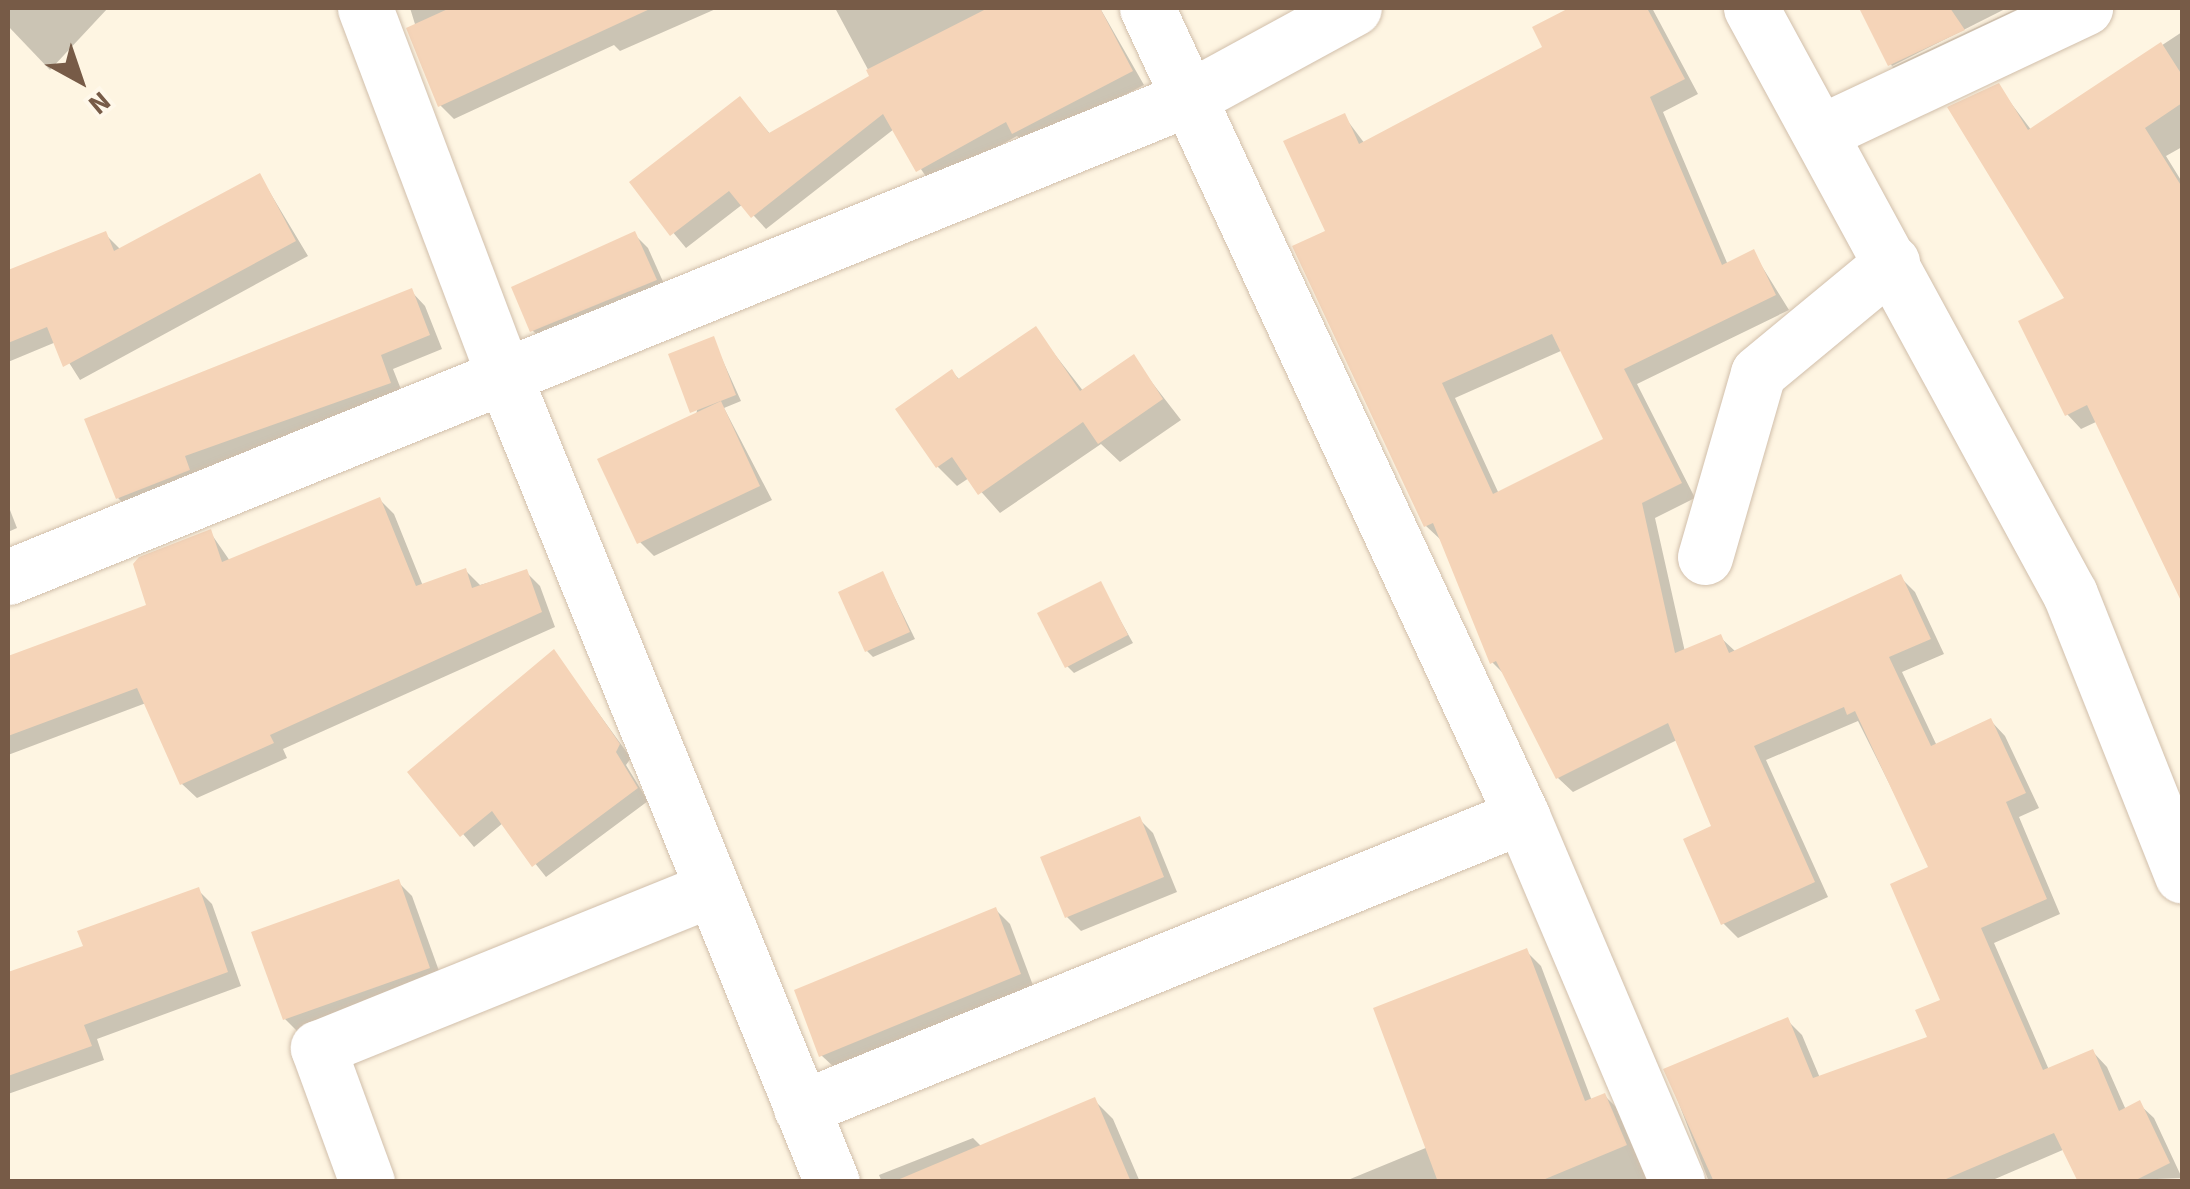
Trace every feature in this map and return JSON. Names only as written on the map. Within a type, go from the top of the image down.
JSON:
[{"type":"street","points":[[365,8],[504,376],[832,1182]]},
{"type":"street","points":[[1147,8],[1522,816],[1677,1182]]},
{"type":"street","points":[[8,578],[1186,99],[1354,8]]},
{"type":"street","points":[[1751,8],[1822,132],[2070,594],[2182,876]]},
{"type":"street","points":[[1822,132],[2085,8]]},
{"type":"street","points":[[1704,557],[1758,373],[1892,262]]},
{"type":"street","points":[[801,1108],[1522,816]]},
{"type":"street","points":[[367,1182],[318,1048],[712,889]]},
{"type":"building","points":[[450,8],[652,8],[438,107],[406,28]]},
{"type":"building","points":[[988,8],[1100,8],[1133,71],[1012,134],[1006,122],[916,172],[883,114],[751,218],[729,191],[670,236],[629,182],[740,96],[769,133],[869,76],[866,70]]},
{"type":"building","points":[[1569,8],[1647,8],[1685,79],[1650,97],[1722,265],[1754,249],[1776,295],[1624,369],[1682,483],[1642,503],[1675,653],[1721,634],[1729,653],[1901,574],[1931,639],[1889,657],[1931,746],[1991,718],[2026,793],[2006,802],[2047,899],[1981,928],[2043,1070],[2093,1049],[2119,1111],[2140,1100],[2170,1163],[2132,1182],[2078,1182],[2054,1133],[1939,1182],[1714,1182],[1663,1069],[1788,1017],[1813,1078],[1927,1037],[1915,1010],[1940,1000],[1890,884],[1928,867],[1855,711],[1847,715],[1844,707],[1754,746],[1815,882],[1721,925],[1683,839],[1711,826],[1668,723],[1556,779],[1496,661],[1490,664],[1433,523],[1424,527],[1292,246],[1325,231],[1283,141],[1345,113],[1359,144],[1542,47],[1532,27]],"holes":[[[1552,334],[1603,439],[1493,494],[1442,383]]]},
{"type":"building","points":[[1859,8],[1950,8],[1965,30],[1888,66]]},
{"type":"building","points":[[2161,42],[2182,75],[2182,103],[2145,128],[2182,187],[2182,603],[2087,405],[2065,416],[2018,321],[2064,298],[1947,107],[1999,83],[2028,130]]},
{"type":"building","points":[[260,173],[296,241],[63,367],[47,327],[8,343],[8,270],[106,231],[114,251]]},
{"type":"building","points":[[635,231],[657,280],[530,332],[511,287]]},
{"type":"building","points":[[412,288],[430,335],[381,355],[391,383],[185,456],[190,470],[116,499],[84,419]]},
{"type":"building","points":[[1036,326],[1080,391],[1134,354],[1163,399],[1098,444],[1083,422],[978,495],[952,457],[936,468],[895,409],[952,369],[958,379]]},
{"type":"building","points":[[714,336],[736,395],[690,413],[668,354]]},
{"type":"building","points":[[721,401],[760,486],[637,544],[597,459]]},
{"type":"building","points":[[380,497],[416,586],[466,568],[472,588],[527,569],[542,612],[270,735],[274,743],[180,785],[137,688],[8,736],[8,656],[146,605],[133,564],[139,557],[211,529],[222,562]]},
{"type":"building","points":[[883,571],[910,632],[865,652],[838,592]]},
{"type":"building","points":[[1101,581],[1128,635],[1065,668],[1037,613]]},
{"type":"building","points":[[554,649],[620,744],[616,752],[638,788],[532,867],[492,811],[460,837],[407,772]]},
{"type":"building","points":[[1140,816],[1164,877],[1065,918],[1040,857]]},
{"type":"building","points":[[399,879],[430,968],[283,1020],[251,932]]},
{"type":"building","points":[[199,887],[228,972],[84,1025],[92,1046],[8,1076],[8,972],[83,946],[77,931]]},
{"type":"building","points":[[996,907],[1021,974],[819,1057],[794,990]]},
{"type":"building","points":[[1527,948],[1585,1101],[1605,1093],[1627,1145],[1538,1182],[1438,1182],[1373,1008]]},
{"type":"building","points":[[1095,1097],[1131,1182],[895,1181]]}]
